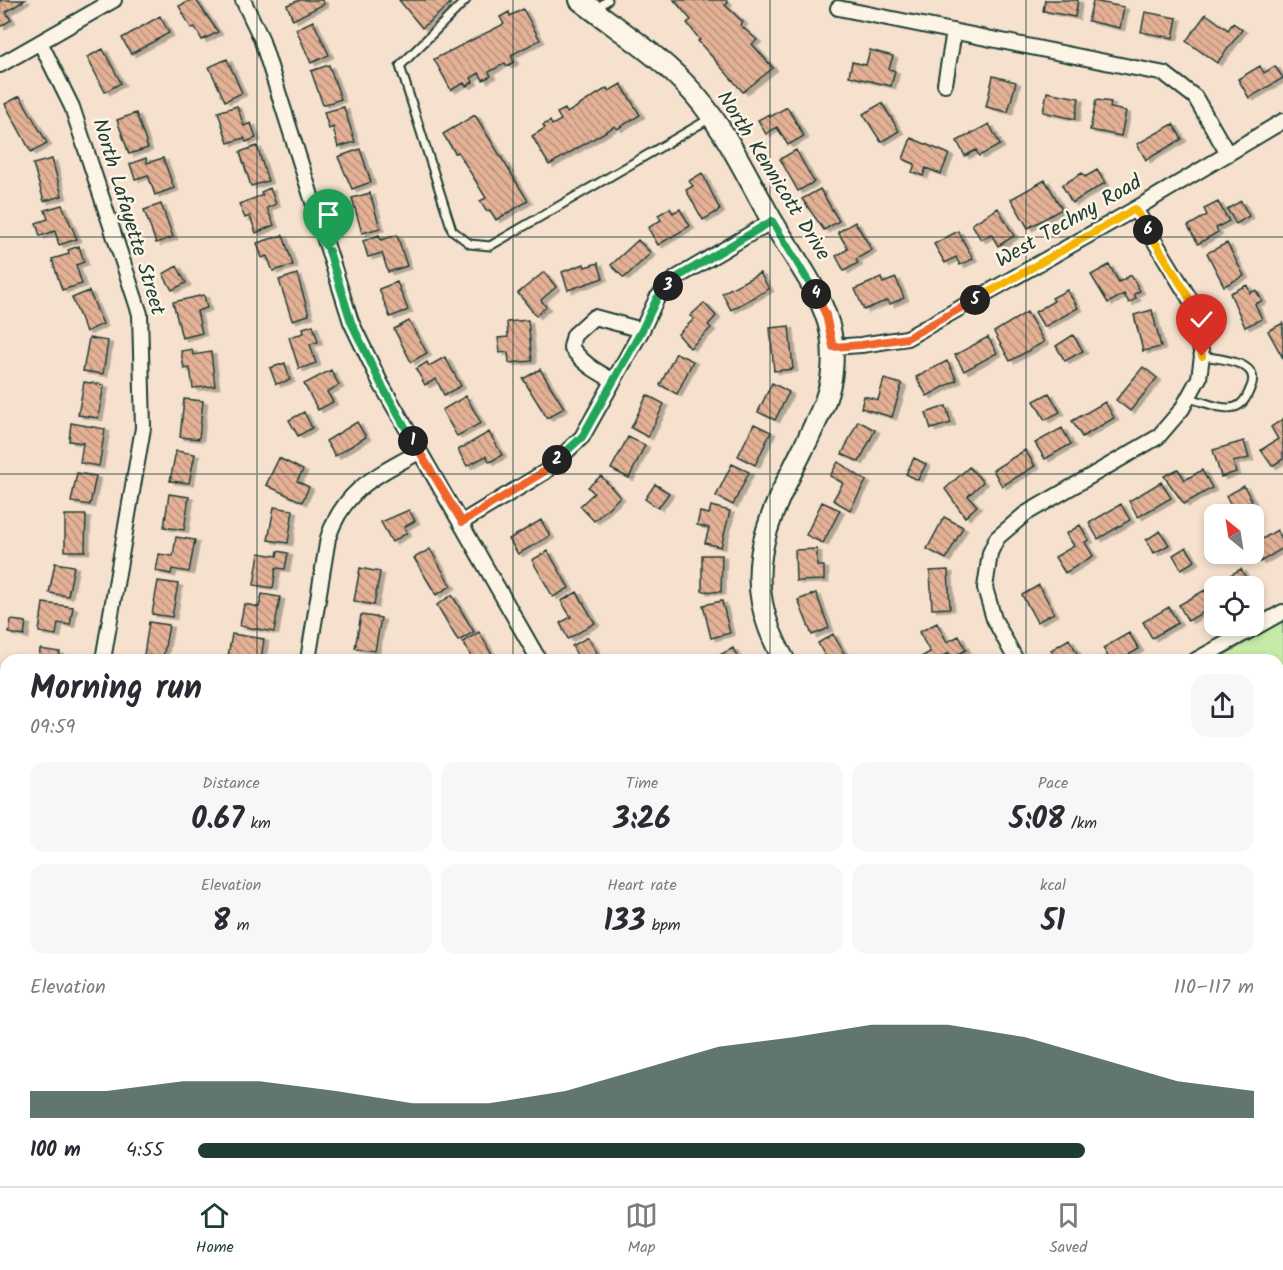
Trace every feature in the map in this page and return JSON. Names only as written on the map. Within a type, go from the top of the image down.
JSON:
[{"type":"street","points":[[0,65],[114,0]]},
{"type":"street","points":[[243,0],[261,38],[351,322],[381,384],[536,654]]},
{"type":"street","name":"North Kennicott Drive","points":[[594,4],[682,81],[714,116],[772,221],[813,286],[826,315],[833,347],[829,392],[774,507],[761,547],[759,582],[765,616],[781,654]]},
{"type":"street","points":[[838,8],[1164,74],[1195,97],[1228,154]]},
{"type":"street","points":[[945,84],[954,32]]},
{"type":"street","name":"North Lafayette Street","points":[[40,42],[72,107],[140,314],[143,428],[104,654]]},
{"type":"street","name":"West Techny Road","points":[[833,347],[907,338],[1135,209],[1283,121]]},
{"type":"street","points":[[1013,654],[994,619],[985,588],[986,569],[997,538],[1024,514],[1158,437],[1171,425],[1199,378],[1202,356],[1191,301],[1135,209]]},
{"type":"street","points":[[462,522],[545,471],[582,437],[642,330],[657,298],[676,278],[772,221]]},
{"type":"street","points":[[614,381],[585,365],[578,358],[572,347],[574,335],[594,317],[642,330]]},
{"type":"street","points":[[309,654],[328,538],[337,516],[350,497],[368,481],[419,452]]},
{"type":"street","points":[[1207,654],[1283,612]]},
{"type":"lane","points":[[466,0],[400,66],[452,230],[470,244],[490,246],[714,116]]},
{"type":"lane","points":[[1189,398],[1219,406],[1235,407],[1245,400],[1254,383],[1246,367],[1202,356]]},
{"type":"green space","points":[[1283,621],[1283,654],[1225,654],[1257,636],[1264,636],[1264,632]]},
{"type":"building","points":[[0,0],[25,0],[6,12],[11,20],[0,27]]},
{"type":"building","points":[[196,0],[218,32],[202,40],[195,27],[191,28],[179,6]]},
{"type":"building","points":[[300,0],[322,0],[324,4],[293,20],[287,5]]},
{"type":"building","points":[[399,0],[446,0],[450,4],[422,28]]},
{"type":"building","points":[[674,0],[726,0],[728,3],[725,5],[743,22],[740,25],[757,40],[752,44],[773,68],[743,92],[698,41],[700,40],[687,23],[691,20]]},
{"type":"building","points":[[1045,0],[1078,0],[1075,17],[1043,11]]},
{"type":"building","points":[[1093,1],[1124,7],[1120,28],[1088,21]]},
{"type":"building","points":[[523,9],[540,40],[511,55],[514,62],[507,66],[505,63],[489,72],[491,76],[483,80],[479,73],[471,78],[473,82],[466,86],[464,83],[451,90],[434,59],[504,24],[500,17],[509,12],[510,16]]},
{"type":"building","points":[[1145,12],[1177,18],[1173,38],[1141,32]]},
{"type":"building","points":[[1206,14],[1228,30],[1233,23],[1242,30],[1217,63],[1186,41]]},
{"type":"building","points":[[160,16],[169,33],[131,54],[122,38]]},
{"type":"building","points":[[313,21],[329,55],[311,63],[296,29]]},
{"type":"building","points":[[103,49],[121,83],[105,92],[87,57]]},
{"type":"building","points":[[870,50],[893,56],[889,69],[895,71],[891,86],[849,76],[852,62],[866,65]]},
{"type":"building","points":[[227,59],[242,93],[225,101],[209,67]]},
{"type":"building","points":[[329,65],[341,99],[323,105],[311,71]]},
{"type":"building","points":[[1260,66],[1264,73],[1275,66],[1283,78],[1249,98],[1238,79]]},
{"type":"building","points":[[993,76],[1016,82],[1008,112],[986,107]]},
{"type":"building","points":[[621,84],[640,115],[617,129],[615,126],[549,165],[532,136],[545,128],[543,125],[550,121],[552,125],[561,120],[557,113],[565,109],[567,113],[607,88],[609,91]]},
{"type":"building","points":[[1047,92],[1079,98],[1075,119],[1043,112]]},
{"type":"building","points":[[20,96],[47,143],[31,152],[5,104]]},
{"type":"building","points":[[1096,100],[1111,102],[1110,108],[1126,111],[1121,136],[1090,130]]},
{"type":"building","points":[[882,103],[899,131],[881,142],[863,114]]},
{"type":"building","points":[[237,106],[244,126],[251,123],[256,138],[246,142],[244,138],[228,143],[218,112]]},
{"type":"building","points":[[344,107],[355,142],[338,147],[333,127],[329,129],[324,112]]},
{"type":"building","points":[[787,107],[804,136],[788,145],[777,127],[766,134],[758,120],[769,114],[770,117]]},
{"type":"building","points":[[136,113],[148,148],[129,154],[117,120]]},
{"type":"building","points":[[475,115],[528,201],[496,220],[490,210],[486,211],[480,201],[486,198],[458,152],[455,153],[443,134]]},
{"type":"building","points":[[989,124],[1000,145],[979,156],[976,150],[965,156],[957,141]]},
{"type":"building","points":[[1173,124],[1182,139],[1146,160],[1137,144]]},
{"type":"building","points":[[911,138],[949,154],[941,174],[926,168],[923,176],[912,172],[915,164],[903,159]]},
{"type":"building","points":[[257,146],[268,181],[251,186],[240,152]]},
{"type":"building","points":[[360,149],[371,182],[352,189],[338,157]]},
{"type":"building","points":[[796,150],[814,182],[798,191],[780,159]]},
{"type":"building","points":[[146,158],[147,163],[163,158],[174,188],[155,195],[148,175],[135,179],[130,164]]},
{"type":"building","points":[[52,159],[62,196],[44,201],[33,164]]},
{"type":"building","points":[[1097,170],[1105,183],[1072,203],[1062,185],[1082,173],[1085,177]]},
{"type":"building","points":[[702,173],[720,210],[703,220],[686,190],[693,186],[689,181]]},
{"type":"building","points":[[1045,180],[1062,209],[1028,228],[1011,199]]},
{"type":"building","points":[[270,188],[276,204],[267,208],[274,225],[256,233],[250,216],[245,218],[239,204],[263,195],[261,192]]},
{"type":"building","points":[[820,189],[839,221],[824,230],[802,199]]},
{"type":"building","points":[[370,193],[380,228],[362,233],[352,198]]},
{"type":"building","points":[[1241,201],[1249,216],[1236,224],[1227,209]]},
{"type":"building","points":[[1218,202],[1229,221],[1216,228],[1218,232],[1198,244],[1188,226],[1207,215],[1204,209]]},
{"type":"building","points":[[161,204],[173,237],[156,243],[144,210]]},
{"type":"building","points":[[62,205],[77,239],[59,245],[55,231],[40,236],[36,223],[48,219],[45,210]]},
{"type":"building","points":[[670,208],[673,213],[680,209],[690,226],[658,245],[648,228],[661,220],[658,215]]},
{"type":"building","points":[[998,208],[1014,236],[998,246],[991,234],[981,240],[972,224]]},
{"type":"building","points":[[855,222],[872,250],[856,259],[858,263],[844,271],[836,256],[848,249],[838,232]]},
{"type":"building","points":[[958,231],[973,259],[960,265],[956,257],[945,263],[934,244]]},
{"type":"building","points":[[283,235],[293,265],[273,271],[267,256],[262,258],[257,243]]},
{"type":"building","points":[[379,235],[381,240],[397,235],[407,266],[388,272],[382,253],[368,257],[363,241]]},
{"type":"building","points":[[638,240],[651,253],[624,278],[611,265]]},
{"type":"building","points":[[1227,243],[1244,276],[1224,286],[1207,253]]},
{"type":"building","points":[[79,246],[84,262],[76,265],[82,284],[62,290],[52,259],[69,254],[68,250]]},
{"type":"building","points":[[598,263],[603,278],[568,290],[562,272],[584,264],[585,267]]},
{"type":"building","points":[[1109,265],[1119,282],[1131,275],[1140,291],[1134,294],[1136,298],[1129,303],[1124,294],[1108,303],[1091,275]]},
{"type":"building","points":[[177,266],[186,283],[172,290],[163,274]]},
{"type":"building","points":[[544,272],[556,287],[541,300],[546,307],[536,316],[518,293]]},
{"type":"building","points":[[760,273],[769,289],[731,310],[722,293]]},
{"type":"building","points":[[297,274],[309,315],[292,320],[279,280]]},
{"type":"building","points":[[881,278],[883,283],[896,278],[904,298],[890,304],[888,300],[864,310],[855,289]]},
{"type":"building","points":[[397,282],[408,310],[390,317],[379,289]]},
{"type":"building","points":[[1247,285],[1250,293],[1256,290],[1262,301],[1255,304],[1262,319],[1245,327],[1230,293]]},
{"type":"building","points":[[1067,290],[1078,308],[1044,327],[1035,312],[1054,301],[1052,298]]},
{"type":"building","points":[[89,291],[103,324],[86,332],[72,298]]},
{"type":"building","points":[[204,295],[207,308],[197,311],[202,333],[182,338],[173,302]]},
{"type":"building","points":[[704,303],[716,316],[708,325],[711,328],[690,348],[678,334],[694,319],[690,316]]},
{"type":"building","points":[[1152,310],[1161,347],[1143,351],[1134,315]]},
{"type":"building","points":[[1027,312],[1044,342],[1010,361],[994,332]]},
{"type":"building","points":[[528,320],[532,361],[509,363],[508,352],[500,353],[498,338],[508,337],[507,322]]},
{"type":"building","points":[[409,321],[427,353],[411,362],[394,329]]},
{"type":"building","points":[[1283,323],[1283,358],[1268,331]]},
{"type":"building","points":[[313,325],[318,342],[310,344],[316,363],[299,369],[289,337],[304,333],[303,328]]},
{"type":"building","points":[[789,326],[793,369],[774,371],[770,328]]},
{"type":"building","points":[[1073,335],[1083,351],[1065,361],[1056,346]]},
{"type":"building","points":[[988,337],[997,353],[964,371],[955,355]]},
{"type":"building","points":[[89,338],[108,341],[103,374],[83,371]]},
{"type":"building","points":[[192,349],[193,355],[211,352],[215,386],[193,388],[190,368],[184,369],[181,351]]},
{"type":"building","points":[[676,353],[693,361],[677,394],[660,385]]},
{"type":"building","points":[[445,357],[461,386],[444,395],[436,379],[425,385],[416,369],[427,362],[429,366]]},
{"type":"building","points":[[947,361],[957,380],[927,396],[916,377]]},
{"type":"building","points":[[285,363],[290,380],[276,384],[270,368]]},
{"type":"building","points":[[1143,367],[1157,378],[1130,411],[1116,400]]},
{"type":"building","points":[[540,369],[564,408],[547,418],[523,379]]},
{"type":"building","points":[[331,370],[339,385],[327,392],[333,402],[318,410],[304,384]]},
{"type":"building","points":[[884,379],[902,384],[892,417],[861,408],[864,396],[878,400]]},
{"type":"building","points":[[84,382],[104,385],[98,418],[78,415]]},
{"type":"building","points":[[772,383],[789,392],[775,420],[758,412]]},
{"type":"building","points":[[1049,393],[1060,412],[1045,420],[1034,401]]},
{"type":"building","points":[[647,395],[664,404],[648,437],[631,428]]},
{"type":"building","points":[[466,396],[481,423],[457,436],[442,410]]},
{"type":"building","points":[[184,399],[203,401],[199,439],[180,437]]},
{"type":"building","points":[[1105,402],[1114,418],[1082,437],[1072,421]]},
{"type":"building","points":[[946,406],[951,423],[931,429],[926,413]]},
{"type":"building","points":[[304,412],[312,428],[298,436],[289,420]]},
{"type":"building","points":[[1283,419],[1283,459],[1272,466],[1261,450],[1278,439],[1271,427]]},
{"type":"building","points":[[858,421],[875,430],[859,462],[842,454]]},
{"type":"building","points":[[357,422],[366,437],[335,456],[326,441]]},
{"type":"building","points":[[71,423],[105,429],[99,466],[80,463],[83,443],[69,441]]},
{"type":"building","points":[[754,424],[771,432],[755,465],[738,456]]},
{"type":"building","points":[[1062,428],[1071,444],[1045,459],[1035,443]]},
{"type":"building","points":[[489,432],[502,455],[490,462],[486,456],[467,466],[458,450]]},
{"type":"building","points":[[628,437],[645,445],[629,478],[611,469]]},
{"type":"building","points":[[1244,441],[1249,458],[1233,462],[1236,472],[1221,477],[1213,450]]},
{"type":"building","points":[[1025,450],[1035,466],[1002,486],[993,470]]},
{"type":"building","points":[[176,451],[195,454],[189,483],[170,481]]},
{"type":"building","points":[[279,458],[303,470],[297,481],[309,487],[302,502],[266,485]]},
{"type":"building","points":[[914,458],[926,464],[918,480],[906,474]]},
{"type":"building","points":[[838,462],[866,481],[850,510],[833,500],[843,483],[830,476]]},
{"type":"building","points":[[732,464],[749,472],[733,505],[716,496]]},
{"type":"building","points":[[969,467],[983,482],[968,496],[977,506],[965,517],[945,489]]},
{"type":"building","points":[[1178,469],[1185,480],[1202,470],[1212,488],[1184,504],[1164,476]]},
{"type":"building","points":[[77,473],[96,476],[90,505],[71,502]]},
{"type":"building","points":[[601,476],[620,497],[594,521],[580,506],[594,493],[588,487]]},
{"type":"building","points":[[1161,482],[1171,498],[1138,517],[1129,501]]},
{"type":"building","points":[[655,484],[669,493],[658,508],[645,499]]},
{"type":"building","points":[[1244,486],[1252,501],[1247,504],[1230,504],[1226,496]]},
{"type":"building","points":[[169,494],[189,497],[184,530],[164,527]]},
{"type":"building","points":[[822,502],[840,510],[823,543],[806,535]]},
{"type":"building","points":[[1121,504],[1130,520],[1098,539],[1089,523]]},
{"type":"building","points":[[711,506],[730,511],[721,547],[705,543],[709,528],[697,525],[700,512],[709,514]]},
{"type":"building","points":[[274,507],[293,510],[288,543],[268,540]]},
{"type":"building","points":[[409,510],[415,521],[404,527],[407,533],[392,542],[381,522]]},
{"type":"building","points":[[65,515],[86,515],[85,551],[65,551]]},
{"type":"building","points":[[944,517],[963,527],[946,559],[927,549]]},
{"type":"building","points":[[541,520],[550,536],[518,554],[509,539]]},
{"type":"building","points":[[1080,525],[1089,540],[1085,542],[1093,556],[1065,573],[1055,557],[1074,546],[1066,534]]},
{"type":"building","points":[[1277,530],[1283,541],[1283,548],[1264,560],[1264,538]]},
{"type":"building","points":[[1160,531],[1169,545],[1154,553],[1146,540]]},
{"type":"building","points":[[176,537],[195,540],[189,572],[172,569],[171,574],[156,571],[159,554],[173,556]]},
{"type":"building","points":[[1186,547],[1195,561],[1181,569],[1173,555]]},
{"type":"building","points":[[430,549],[451,586],[436,595],[414,558]]},
{"type":"building","points":[[817,549],[817,566],[824,566],[824,580],[796,581],[795,550]]},
{"type":"building","points":[[278,551],[288,553],[285,569],[276,568],[273,588],[254,585],[259,553],[277,556]]},
{"type":"building","points":[[548,551],[569,588],[553,597],[532,560]]},
{"type":"building","points":[[702,555],[722,555],[721,592],[702,591]]},
{"type":"building","points":[[55,563],[74,566],[68,596],[49,593]]},
{"type":"building","points":[[360,568],[380,572],[374,605],[354,601]]},
{"type":"building","points":[[1241,569],[1245,576],[1228,576]]},
{"type":"building","points":[[948,570],[950,608],[932,609],[930,571]]},
{"type":"building","points":[[158,581],[178,584],[172,617],[152,614]]},
{"type":"building","points":[[1039,585],[1054,613],[1037,622],[1022,595]]},
{"type":"building","points":[[1204,591],[1204,612],[1188,621],[1179,605]]},
{"type":"building","points":[[577,592],[595,623],[568,639],[560,623],[571,617],[561,601]]},
{"type":"building","points":[[816,593],[829,628],[812,635],[798,600]]},
{"type":"building","points":[[262,594],[280,597],[274,632],[240,626],[244,604],[259,607]]},
{"type":"building","points":[[452,595],[474,632],[458,641],[437,605]]},
{"type":"building","points":[[722,601],[730,633],[711,638],[703,605]]},
{"type":"building","points":[[43,603],[73,607],[70,625],[58,623],[56,635],[39,632]]},
{"type":"building","points":[[1169,607],[1178,623],[1152,638],[1143,622]]},
{"type":"building","points":[[361,615],[381,618],[375,651],[355,648]]},
{"type":"building","points":[[11,620],[26,622],[24,636],[9,633]]},
{"type":"building","points":[[149,622],[169,625],[164,654],[144,654]]},
{"type":"building","points":[[937,623],[947,642],[959,636],[966,650],[958,654],[926,654],[930,652],[919,632]]},
{"type":"building","points":[[479,632],[492,654],[470,654],[463,642]]},
{"type":"building","points":[[1129,633],[1139,649],[1130,654],[1106,654],[1103,648]]},
{"type":"building","points":[[232,634],[264,639],[262,654],[228,654]]},
{"type":"building","points":[[833,634],[845,654],[824,654],[818,643]]},
{"type":"building","points":[[588,637],[598,654],[577,654],[572,646]]},
{"type":"building","points":[[1069,639],[1078,654],[1053,654],[1051,650]]},
{"type":"building","points":[[733,648],[736,654],[722,654]]},
{"type":"building","points":[[40,649],[60,652],[60,654],[40,654]]},
{"type":"route","points":[[329,251],[351,322],[368,359],[419,452],[462,522],[545,471],[582,437],[642,330],[657,298],[676,278],[772,221],[813,286],[826,315],[833,347],[907,338],[1135,209],[1191,301],[1202,356]]}]
